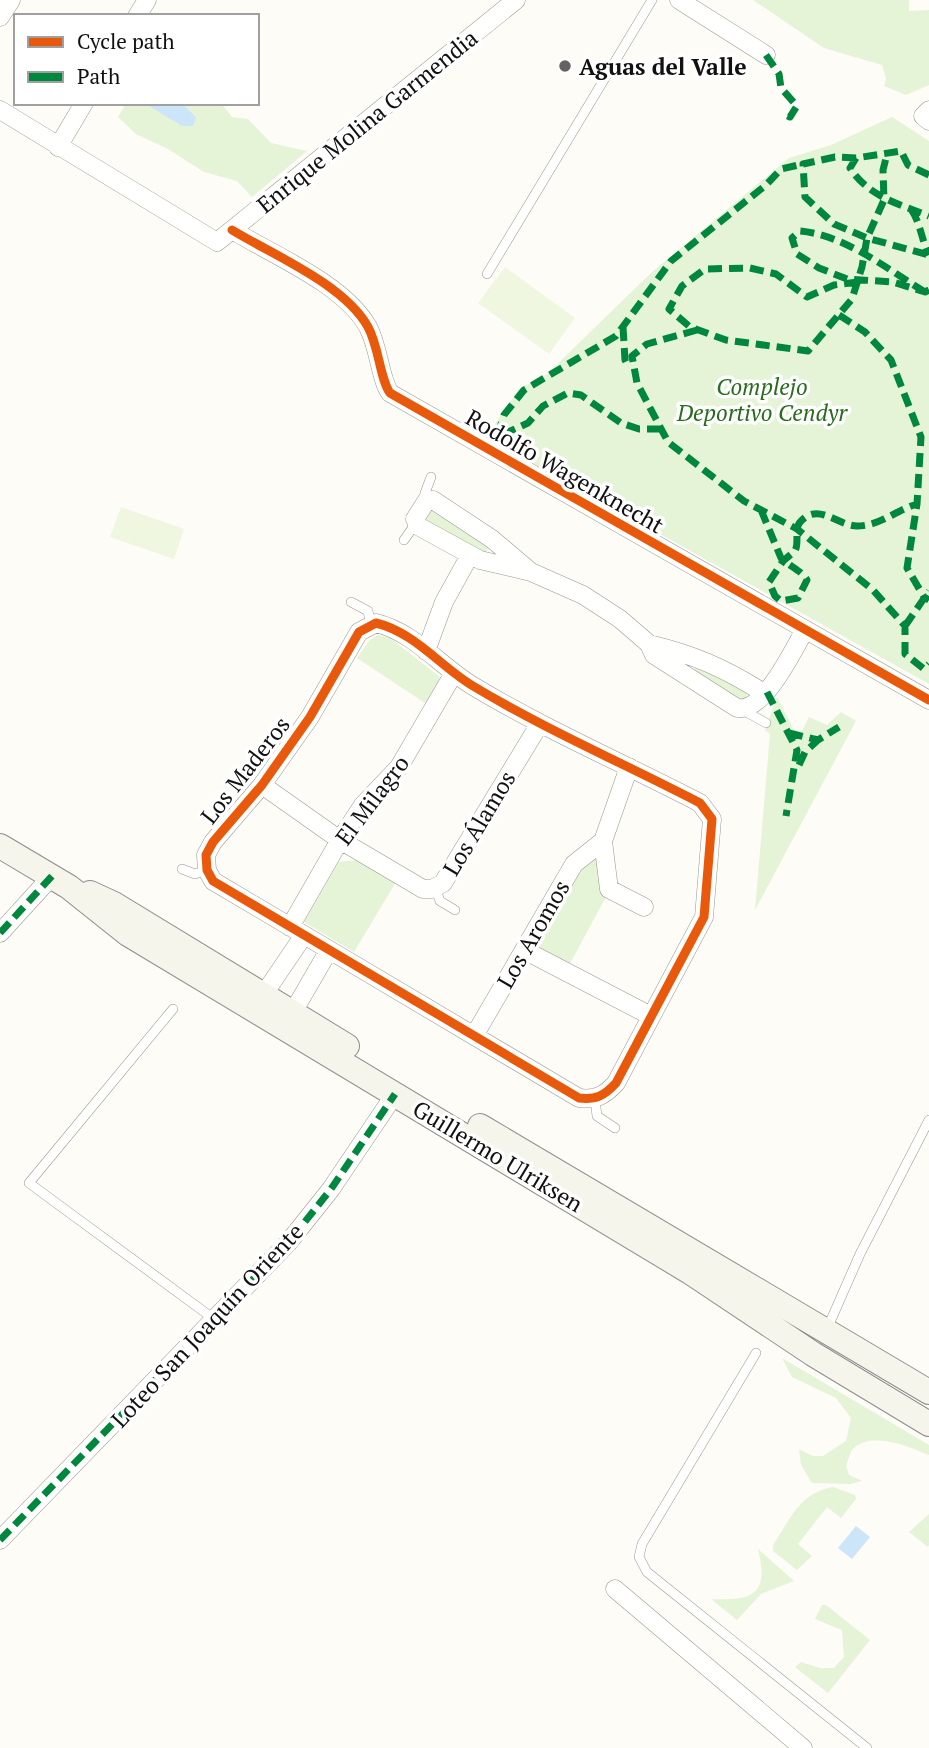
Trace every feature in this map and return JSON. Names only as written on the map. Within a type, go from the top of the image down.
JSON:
[{"type":"main road","name":"Guillermo Ulriksen","points":[[0,846],[60,881],[128,933],[690,1272],[802,1347],[929,1424]]},
{"type":"main road","name":"Guillermo Ulriksen","points":[[60,881],[114,904],[929,1392]]},
{"type":"street","points":[[0,17],[10,0]]},
{"type":"street","name":"Enrique Molina Garmendia","points":[[225,236],[516,0]]},
{"type":"street","points":[[679,0],[766,55]]},
{"type":"street","points":[[58,146],[83,105]]},
{"type":"street","name":"Rodolfo Wagenknecht","points":[[0,110],[58,146],[347,301],[366,324],[378,347],[390,393],[929,700]]},
{"type":"street","points":[[531,572],[492,539],[433,500],[427,500],[419,508],[416,523],[475,558],[531,572],[602,606],[649,644],[698,656],[726,669],[764,693]]},
{"type":"street","points":[[419,646],[444,601],[475,558],[491,552],[492,539]]},
{"type":"street","points":[[207,870],[213,881],[579,1098],[595,1099],[605,1095],[616,1083],[704,917],[712,819],[700,803],[539,725],[454,673],[388,626],[371,626]]},
{"type":"street","name":"Los Maderos","points":[[207,870],[206,855],[213,842],[262,785],[310,717],[359,632],[371,626]]},
{"type":"street","points":[[649,644],[654,655],[741,709],[774,686],[805,630]]},
{"type":"street","points":[[686,677],[692,660],[698,656]]},
{"type":"street","name":"El Milagro","points":[[297,931],[340,840],[363,805],[399,767],[454,673]]},
{"type":"street","name":"Los Álamos","points":[[262,785],[340,840],[423,889],[435,887],[443,883],[539,725]]},
{"type":"street","name":"Los Aromos","points":[[629,767],[603,841],[609,889],[644,907]]},
{"type":"street","name":"Los Aromos","points":[[474,1036],[574,864],[603,841]]},
{"type":"street","points":[[0,933],[60,881]]},
{"type":"street","points":[[264,994],[297,931]]},
{"type":"street","points":[[293,1012],[330,950]]},
{"type":"street","points":[[524,950],[651,1016]]},
{"type":"street","name":"Loteo San Joaquín Oriente","points":[[0,1540],[216,1320],[309,1217],[395,1094]]},
{"type":"street","points":[[615,1589],[803,1748]]},
{"type":"lane","points":[[487,274],[652,0]]},
{"type":"lane","points":[[427,500],[425,493],[431,477]]},
{"type":"lane","points":[[404,540],[416,523]]},
{"type":"lane","points":[[351,602],[368,611],[371,626]]},
{"type":"lane","points":[[741,709],[766,723]]},
{"type":"lane","points":[[181,869],[195,874],[207,870]]},
{"type":"lane","points":[[435,887],[440,901],[454,910]]},
{"type":"lane","points":[[173,1009],[29,1183],[216,1320]]},
{"type":"lane","points":[[595,1099],[597,1116],[615,1128]]},
{"type":"lane","points":[[827,1330],[860,1254],[929,1120]]},
{"type":"lane","points":[[756,1353],[642,1544],[641,1563],[647,1572],[867,1748]]},
{"type":"green space","points":[[753,0],[909,0],[909,11],[929,10],[929,85],[906,95],[884,86],[886,79],[882,65],[824,48]]},
{"type":"green space","points":[[125,105],[223,105],[232,117],[248,119],[271,143],[307,151],[252,197],[237,181],[204,172],[168,149],[136,134],[118,117]]},
{"type":"green space","name":"Complejo Deportivo Cendyr","points":[[892,117],[929,141],[929,684],[486,437],[519,389],[547,374],[652,272],[789,158],[831,145]]},
{"type":"green space","points":[[505,267],[575,318],[549,354],[478,303]]},
{"type":"green space","points":[[438,505],[492,542],[487,551],[478,554],[427,526],[421,517],[426,507]]},
{"type":"green space","points":[[121,507],[184,529],[174,559],[110,537]]},
{"type":"green space","points":[[378,635],[390,638],[440,677],[428,705],[357,658],[370,640]]},
{"type":"green space","points":[[701,661],[748,693],[744,701],[739,702],[693,674],[695,666]]},
{"type":"green space","points":[[777,697],[794,730],[802,731],[809,717],[827,725],[841,712],[856,721],[755,910],[770,734],[765,730]]},
{"type":"green space","points":[[601,851],[606,897],[569,965],[531,946],[579,866]]},
{"type":"green space","points":[[357,860],[396,882],[354,952],[304,922],[339,862]]},
{"type":"green space","points":[[782,1358],[929,1445],[929,1455],[888,1441],[868,1441],[851,1451],[846,1466],[849,1475],[862,1481],[850,1484],[812,1483],[801,1465],[799,1449],[813,1456],[823,1456],[846,1441],[851,1418],[836,1398],[792,1377]]},
{"type":"green space","points":[[833,1487],[855,1495],[856,1499],[841,1518],[827,1507],[798,1544],[812,1556],[797,1570],[773,1551],[773,1545],[804,1501],[821,1490]]},
{"type":"green space","points":[[929,1514],[929,1545],[928,1547],[909,1532]]},
{"type":"green space","points":[[758,1549],[794,1581],[761,1594],[737,1620],[711,1599],[738,1598],[755,1591],[760,1585],[761,1576]]},
{"type":"green space","points":[[822,1605],[826,1605],[870,1640],[828,1693],[795,1667],[801,1662],[820,1668],[834,1668],[844,1657],[842,1630],[815,1619]]},
{"type":"water","points":[[148,105],[183,105],[196,117],[193,126],[182,126]]},
{"type":"water","points":[[856,1526],[870,1537],[852,1559],[838,1548]]},
{"type":"marked path","points":[[766,55],[779,74],[781,88],[797,106],[790,117],[784,114]]},
{"type":"marked path","points":[[929,175],[908,165],[901,151],[856,158],[850,168],[875,193],[929,216]]},
{"type":"marked path","points":[[858,282],[834,285],[807,297],[776,274],[750,268],[705,269],[682,286],[669,309],[690,327],[726,340],[808,351],[852,299],[862,267],[867,238],[884,200],[883,170],[887,154]]},
{"type":"marked path","points":[[856,158],[835,157],[803,164],[805,197],[834,224],[867,238],[929,255]]},
{"type":"marked path","points":[[661,429],[639,429],[621,423],[581,395],[568,393],[543,406],[528,423],[497,437],[504,415],[524,390],[616,336],[671,261],[766,185],[781,169],[803,164]]},
{"type":"marked path","points":[[911,209],[929,255]]},
{"type":"marked path","points":[[929,290],[925,292],[893,282],[847,279],[819,268],[797,254],[792,238],[800,231],[833,239],[865,254],[925,292],[929,294]]},
{"type":"marked path","points":[[839,315],[865,332],[891,360],[921,437],[917,504],[907,568],[924,597],[929,600]]},
{"type":"marked path","points":[[623,327],[625,360],[629,368]]},
{"type":"marked path","points":[[697,330],[647,344],[632,356],[637,383],[668,442],[744,501],[797,529],[873,590],[905,626],[905,654],[924,669],[929,664]]},
{"type":"marked path","points":[[761,510],[781,558],[784,561],[802,573],[807,580],[798,598],[781,601],[775,596],[769,582],[783,561],[795,551],[799,524],[808,516],[822,514],[857,526],[881,521],[917,504]]},
{"type":"marked path","points":[[905,626],[929,591]]},
{"type":"marked path","points":[[767,692],[797,750],[786,816]]},
{"type":"marked path","points":[[789,733],[818,740],[839,727]]},
{"type":"marked path","points":[[799,765],[805,752],[818,740]]},
{"type":"marked path","points":[[0,933],[52,876]]},
{"type":"marked path","points":[[0,1540],[288,1243],[331,1189],[395,1094]]},
{"type":"cycle path","points":[[232,230],[325,284],[357,312],[372,335],[390,393],[929,700]]},
{"type":"cycle path","points":[[376,623],[403,634],[461,678],[501,702],[700,803],[712,819],[704,917],[616,1083],[599,1096],[579,1098],[213,881],[207,870],[206,855],[213,842],[262,785],[310,717],[359,632],[376,623]]},
{"type":"place","name":"Aguas del Valle","points":[[565,66]]}]
